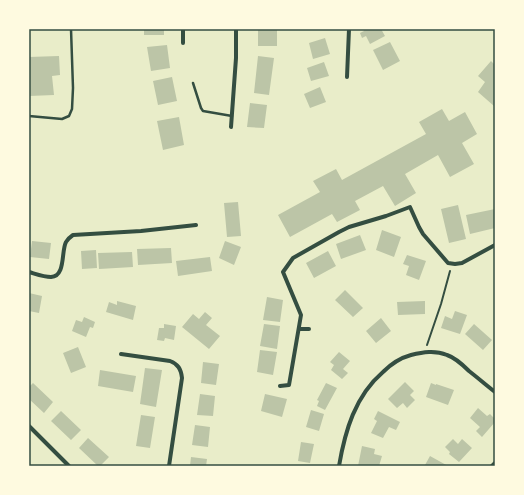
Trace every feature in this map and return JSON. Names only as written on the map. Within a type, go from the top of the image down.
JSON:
[{"type":"street","points":[[183,29],[184,43]]},
{"type":"street","points":[[231,127],[236,58],[236,29]]},
{"type":"street","points":[[347,77],[349,29]]},
{"type":"street","points":[[280,386],[289,385],[301,315],[283,272],[293,258],[328,237],[350,227],[410,207],[419,227],[446,261],[453,264],[465,262],[495,245]]},
{"type":"street","points":[[29,272],[49,277],[57,274],[61,269],[66,242],[68,238],[73,235],[141,231],[196,225]]},
{"type":"street","points":[[299,329],[308,329]]},
{"type":"street","points":[[338,466],[342,446],[350,420],[357,404],[371,383],[386,368],[407,356],[425,352],[442,353],[455,359],[495,392]]},
{"type":"street","points":[[121,354],[170,361],[177,365],[180,370],[182,378],[169,466]]},
{"type":"street","points":[[29,426],[69,466]]},
{"type":"street","points":[[492,466],[495,463]]},
{"type":"lane","points":[[29,116],[62,119],[69,116],[72,109],[73,88],[71,29]]},
{"type":"lane","points":[[193,83],[203,111],[232,116]]},
{"type":"path","points":[[425,352],[453,264]]},
{"type":"building","points":[[144,29],[164,29],[164,35],[144,35]]},
{"type":"building","points":[[258,29],[277,29],[277,46],[258,46]]},
{"type":"building","points":[[363,29],[381,29],[385,36],[370,44],[366,36],[362,38],[360,33],[364,31]]},
{"type":"building","points":[[325,38],[330,54],[313,59],[309,43]]},
{"type":"building","points":[[390,42],[400,61],[383,70],[373,50]]},
{"type":"building","points":[[167,45],[170,68],[151,71],[147,47]]},
{"type":"building","points":[[59,56],[60,75],[52,76],[54,95],[29,96],[29,57]]},
{"type":"building","points":[[258,56],[274,58],[269,95],[254,93]]},
{"type":"building","points":[[491,61],[495,65],[494,106],[478,92],[485,82],[478,76]]},
{"type":"building","points":[[324,62],[329,76],[311,81],[307,68]]},
{"type":"building","points":[[172,77],[177,101],[158,105],[153,81]]},
{"type":"building","points":[[320,87],[326,102],[310,108],[304,94]]},
{"type":"building","points":[[250,103],[267,105],[264,128],[247,127]]},
{"type":"building","points":[[442,109],[449,121],[465,112],[477,134],[462,143],[474,164],[450,177],[438,155],[405,174],[416,193],[395,206],[383,186],[355,201],[360,210],[337,222],[332,214],[290,237],[278,215],[320,192],[313,181],[336,169],[342,180],[426,134],[419,122]]},
{"type":"building","points":[[179,117],[184,145],[163,150],[157,121]]},
{"type":"building","points":[[238,202],[241,236],[227,237],[224,203]]},
{"type":"building","points":[[458,205],[466,239],[449,243],[441,209]]},
{"type":"building","points":[[495,209],[495,228],[470,234],[466,215]]},
{"type":"building","points":[[382,230],[401,237],[394,257],[376,250]]},
{"type":"building","points":[[360,235],[366,250],[341,259],[336,244]]},
{"type":"building","points":[[32,241],[51,243],[49,259],[30,257]]},
{"type":"building","points":[[225,241],[241,247],[234,265],[219,258]]},
{"type":"building","points":[[171,248],[172,263],[138,265],[137,249]]},
{"type":"building","points":[[96,250],[97,268],[82,269],[81,251]]},
{"type":"building","points":[[328,251],[336,266],[314,278],[306,263]]},
{"type":"building","points":[[132,252],[133,267],[99,269],[98,253]]},
{"type":"building","points":[[407,255],[426,261],[419,280],[406,275],[409,266],[403,264]]},
{"type":"building","points":[[210,257],[212,271],[178,276],[176,261]]},
{"type":"building","points":[[345,290],[363,308],[353,317],[335,300]]},
{"type":"building","points":[[29,293],[42,296],[39,313],[29,311]]},
{"type":"building","points":[[267,297],[283,300],[280,322],[263,320]]},
{"type":"building","points":[[117,301],[136,306],[133,320],[106,312],[109,302],[117,305]]},
{"type":"building","points":[[425,301],[425,314],[398,315],[397,302]]},
{"type":"building","points":[[455,311],[467,315],[460,334],[441,328],[445,316],[452,319]]},
{"type":"building","points":[[205,312],[212,318],[206,325],[220,336],[209,349],[182,327],[193,314],[199,319]]},
{"type":"building","points":[[84,317],[95,322],[93,328],[90,327],[86,337],[72,331],[76,320],[82,322]]},
{"type":"building","points":[[381,318],[391,331],[376,343],[366,331]]},
{"type":"building","points":[[164,324],[176,326],[174,340],[165,338],[164,341],[157,340],[159,328],[164,328]]},
{"type":"building","points":[[264,324],[280,326],[277,349],[260,346]]},
{"type":"building","points":[[474,324],[492,340],[483,350],[465,334]]},
{"type":"building","points":[[78,347],[86,367],[71,373],[63,353]]},
{"type":"building","points":[[260,350],[277,352],[273,375],[257,372]]},
{"type":"building","points":[[339,352],[350,361],[343,369],[348,373],[342,379],[331,370],[334,365],[330,362]]},
{"type":"building","points":[[203,362],[219,364],[216,385],[201,383]]},
{"type":"building","points":[[145,368],[162,370],[156,407],[140,404]]},
{"type":"building","points":[[100,370],[136,376],[133,392],[98,386]]},
{"type":"building","points":[[405,382],[414,391],[410,395],[415,400],[407,408],[403,403],[397,408],[388,399]]},
{"type":"building","points":[[33,383],[53,402],[44,413],[29,399],[29,387]]},
{"type":"building","points":[[326,383],[337,388],[325,410],[317,406],[319,401],[317,400]]},
{"type":"building","points":[[431,383],[454,390],[448,405],[426,397]]},
{"type":"building","points":[[200,394],[215,396],[213,416],[197,415]]},
{"type":"building","points":[[265,394],[287,399],[282,417],[261,411]]},
{"type":"building","points":[[478,408],[487,416],[490,414],[495,419],[495,422],[482,437],[476,431],[480,427],[470,418]]},
{"type":"building","points":[[311,410],[324,414],[319,431],[306,427]]},
{"type":"building","points":[[61,411],[81,430],[71,440],[51,421]]},
{"type":"building","points":[[378,411],[400,422],[396,430],[389,427],[383,438],[371,433],[377,421],[374,419]]},
{"type":"building","points":[[141,415],[155,417],[150,448],[136,446]]},
{"type":"building","points":[[195,425],[210,427],[208,447],[192,445]]},
{"type":"building","points":[[88,438],[109,457],[100,466],[98,466],[79,448]]},
{"type":"building","points":[[453,439],[458,444],[462,439],[472,448],[459,462],[449,454],[450,452],[445,447]]},
{"type":"building","points":[[301,442],[314,444],[310,463],[298,461]]},
{"type":"building","points":[[362,446],[375,449],[374,454],[382,456],[379,466],[358,466]]},
{"type":"building","points":[[430,456],[448,466],[425,465]]},
{"type":"building","points":[[191,457],[207,459],[206,466],[190,466]]}]
